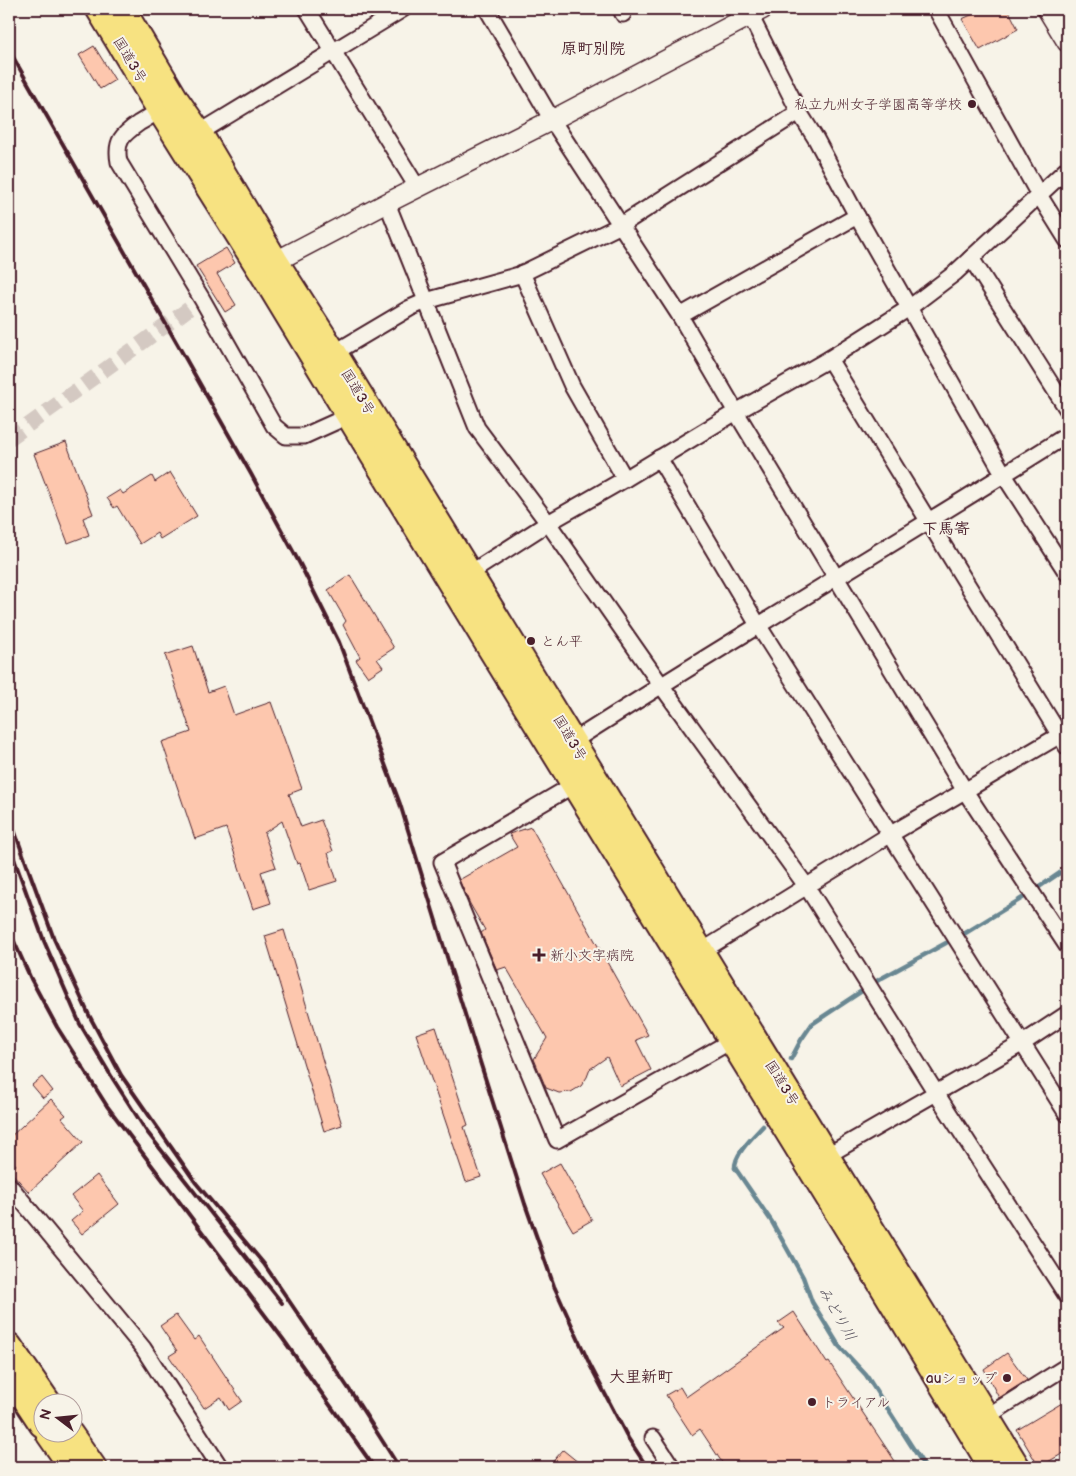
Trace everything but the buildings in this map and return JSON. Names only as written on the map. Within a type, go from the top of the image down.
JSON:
[{"type":"highway","name":"国道3号","points":[[99,9],[168,105],[818,1161],[1017,1467]]},
{"type":"highway","name":"国道3号","points":[[122,9],[168,105],[200,133],[268,265],[334,353],[358,411]]},
{"type":"highway","name":"国道3号","points":[[564,747],[575,784],[692,956]]},
{"type":"highway","name":"国道3号","points":[[818,1161],[992,1467]]},
{"type":"highway","points":[[9,1346],[42,1394]]},
{"type":"highway","points":[[9,1375],[32,1409]]},
{"type":"highway","points":[[56,1444],[72,1467]]},
{"type":"highway","points":[[77,1444],[93,1467]]},
{"type":"street","points":[[307,9],[417,187]]},
{"type":"street","points":[[200,133],[403,9]]},
{"type":"street","points":[[487,9],[552,120],[680,316],[736,412],[966,791],[1067,946]]},
{"type":"street","points":[[936,9],[1067,240]]},
{"type":"street","points":[[1047,9],[1067,42]]},
{"type":"street","points":[[268,265],[417,187],[552,120],[753,11],[799,112],[816,139],[857,216],[1004,475],[1067,573]]},
{"type":"street","points":[[168,105],[125,132],[118,147],[119,162],[198,302],[274,426],[286,436],[304,436],[358,411]]},
{"type":"street","points":[[334,353],[410,308],[426,301],[522,273],[621,225],[799,112]]},
{"type":"street","points":[[461,579],[548,523],[829,359],[910,308],[955,274],[1067,169]]},
{"type":"street","points":[[386,203],[477,428],[548,523],[661,685],[807,887],[936,1093],[1067,1296]]},
{"type":"street","points":[[680,316],[857,216]]},
{"type":"street","points":[[971,258],[1067,409]]},
{"type":"street","points":[[522,273],[572,386],[625,479]]},
{"type":"street","points":[[692,956],[891,834],[1065,738],[928,522],[829,359]]},
{"type":"street","points":[[564,747],[661,685],[1067,435]]},
{"type":"street","points":[[659,458],[758,625],[1067,1114]]},
{"type":"street","points":[[575,784],[442,862],[557,1140],[741,1036]]},
{"type":"street","points":[[818,1161],[1023,1043],[1067,1014]]},
{"type":"street","points":[[9,1185],[144,1348],[220,1467]]},
{"type":"street","points":[[986,1417],[1067,1366]]},
{"type":"street","points":[[653,1438],[672,1467]]},
{"type":"waterway","points":[[959,937],[1067,868]]},
{"type":"waterway","points":[[791,1059],[812,1024],[880,979],[946,943]]},
{"type":"waterway","points":[[735,1168],[741,1151],[763,1126]]},
{"type":"waterway","name":"みどり川","points":[[735,1168],[772,1222],[803,1277],[812,1302],[839,1346],[866,1375],[925,1467]]},
{"type":"tunnel","points":[[9,439],[194,305]]},
{"type":"railway","points":[[9,50],[251,474],[300,564],[339,642],[400,804],[525,1204],[554,1286],[590,1365],[628,1438],[647,1467]]},
{"type":"railway","points":[[9,816],[54,939],[89,1015],[121,1075],[196,1183],[264,1264],[355,1398],[399,1467]]},
{"type":"railway","points":[[9,845],[44,941],[80,1024],[147,1132],[282,1303]]},
{"type":"railway","points":[[9,930],[31,979],[57,1027],[107,1106],[283,1339],[374,1467]]},
{"type":"place","name":"私立九州女子学園高等学校","points":[[972,104]]},
{"type":"place","name":"とん平","points":[[531,641]]},
{"type":"place","name":"新小文字病院","points":[[539,955]]},
{"type":"place","name":"auショップ","points":[[1007,1378]]},
{"type":"place","name":"トライアル","points":[[812,1402]]},
{"type":"district","name":"原町別院","points":[[593,49]]},
{"type":"district","name":"下馬寄","points":[[946,529]]},
{"type":"district","name":"大里新町","points":[[641,1377]]}]
